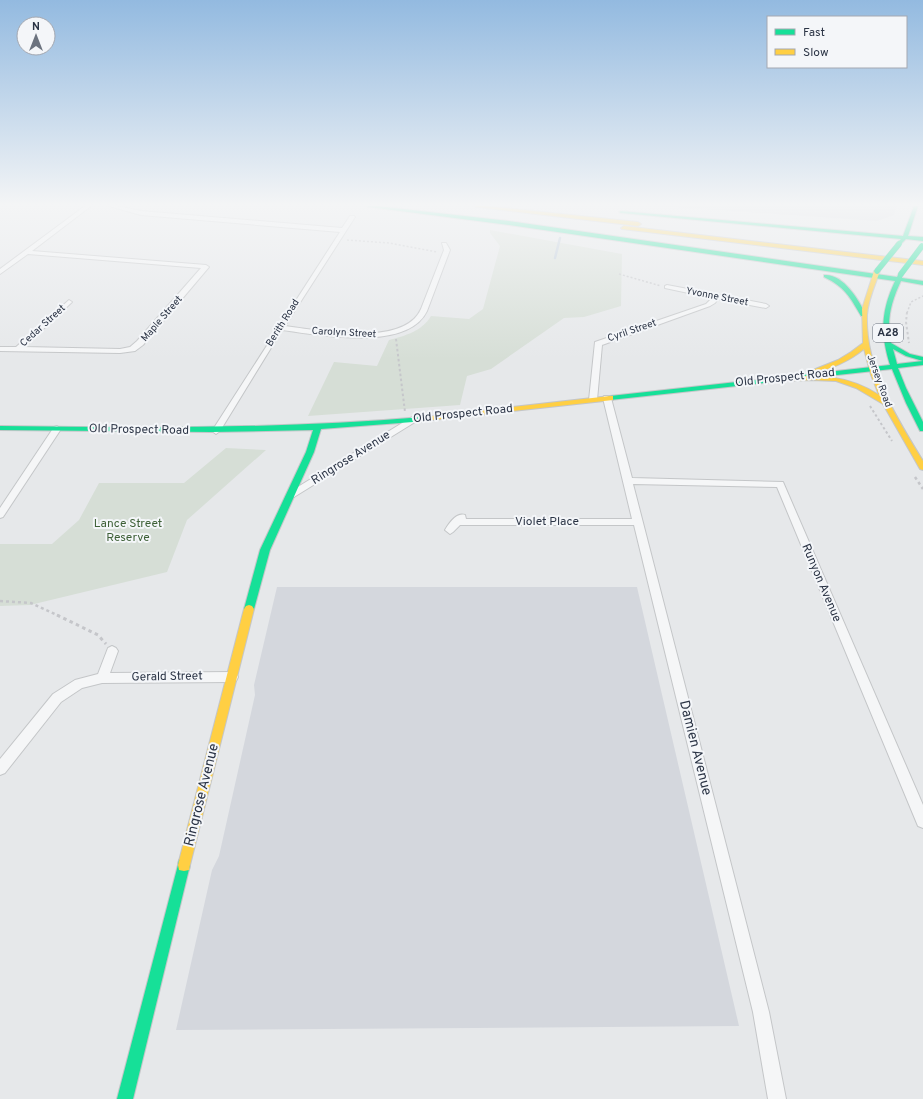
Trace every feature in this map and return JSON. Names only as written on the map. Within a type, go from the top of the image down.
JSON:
[{"type":"main road","points":[[716,257],[819,273],[838,280],[850,288],[863,315]]},
{"type":"main road","points":[[756,257],[900,277],[923,283]]},
{"type":"main road","points":[[874,257],[923,263]]},
{"type":"main road","name":"Jersey Road","points":[[889,257],[876,274],[863,315],[866,343],[873,369],[885,402],[923,467]]},
{"type":"main road","name":"Jersey Road","points":[[913,257],[900,277],[886,316],[894,366],[908,400],[923,429]]},
{"type":"main road","points":[[781,379],[826,369],[841,363],[851,357],[866,343]]},
{"type":"main road","points":[[890,345],[908,354],[923,359]]},
{"type":"main road","name":"Old Prospect Road","points":[[0,428],[216,431],[318,427],[412,420],[923,363]]},
{"type":"main road","points":[[781,379],[831,378],[848,380],[863,387],[885,402]]},
{"type":"main road","name":"Ringrose Avenue","points":[[125,1099],[232,677],[266,550],[310,452],[318,427]]},
{"type":"street","points":[[0,272],[20,257]]},
{"type":"street","name":"Maple Street","points":[[0,349],[120,351],[132,349],[140,343],[206,267],[90,257]]},
{"type":"street","name":"Berith Road","points":[[216,431],[324,257]]},
{"type":"street","name":"Carolyn Street","points":[[280,328],[358,335],[379,335],[395,333],[410,327],[421,316],[444,257]]},
{"type":"street","name":"Yvonne Street","points":[[667,287],[766,306]]},
{"type":"street","name":"Cyril Street","points":[[593,400],[598,344],[708,306],[713,302],[716,296]]},
{"type":"street","name":"Cedar Street","points":[[18,349],[69,302]]},
{"type":"street","name":"Damien Avenue","points":[[607,398],[761,1012],[777,1099]]},
{"type":"street","name":"Ringrose Avenue","points":[[291,495],[412,420]]},
{"type":"street","points":[[0,515],[57,429]]},
{"type":"street","name":"Runyon Avenue","points":[[628,481],[780,484],[923,821]]},
{"type":"street","name":"Violet Place","points":[[450,530],[460,519],[638,522]]},
{"type":"street","points":[[102,678],[112,651]]},
{"type":"street","name":"Gerald Street","points":[[0,769],[57,698],[79,684],[102,678],[232,677]]},
{"type":"path","points":[[619,274],[667,287]]},
{"type":"path","points":[[908,354],[911,352],[906,330],[908,308],[910,301],[916,297],[923,296]]},
{"type":"path","points":[[395,333],[405,412],[412,420]]},
{"type":"path","points":[[0,601],[31,603],[98,635],[112,651]]},
{"type":"shaded area","points":[[277,587],[637,587],[739,1026],[176,1030],[212,870],[219,856],[255,695],[254,685]]},
{"type":"green space","points":[[497,257],[622,257],[621,306],[584,317],[564,318],[491,369],[467,376],[460,405],[308,416],[334,362],[377,366],[389,340],[413,332],[423,326],[431,316],[469,319],[483,309]]},
{"type":"green space","name":"Lance Street Reserve","points":[[226,448],[266,450],[187,520],[167,572],[30,605],[0,606],[0,544],[52,544],[79,520],[99,483],[184,483]]},
{"type":"traffic: fast","points":[[746,257],[923,283]]},
{"type":"traffic: fast","points":[[877,271],[888,257]]},
{"type":"traffic: fast","points":[[901,274],[914,257]]},
{"type":"traffic: fast","points":[[901,274],[888,306],[886,325],[887,340],[902,388],[923,429]]},
{"type":"traffic: fast","points":[[826,276],[833,279],[849,291],[857,302],[863,315]]},
{"type":"traffic: fast","points":[[890,345],[908,355],[923,359]]},
{"type":"traffic: fast","points":[[610,398],[923,363]]},
{"type":"traffic: fast","points":[[0,428],[159,430],[265,429],[370,424],[423,419]]},
{"type":"traffic: fast","points":[[249,609],[265,550],[310,452],[318,427]]},
{"type":"traffic: fast","points":[[125,1099],[184,865]]},
{"type":"traffic: slow","points":[[874,257],[923,263]]},
{"type":"traffic: slow","points":[[877,271],[867,298],[864,315],[868,355],[882,395],[923,467]]},
{"type":"traffic: slow","points":[[811,372],[840,362],[854,354],[866,343]]},
{"type":"traffic: slow","points":[[781,379],[836,379],[858,386],[885,402]]},
{"type":"traffic: slow","points":[[423,419],[610,398]]},
{"type":"traffic: slow","points":[[184,865],[249,609]]}]
